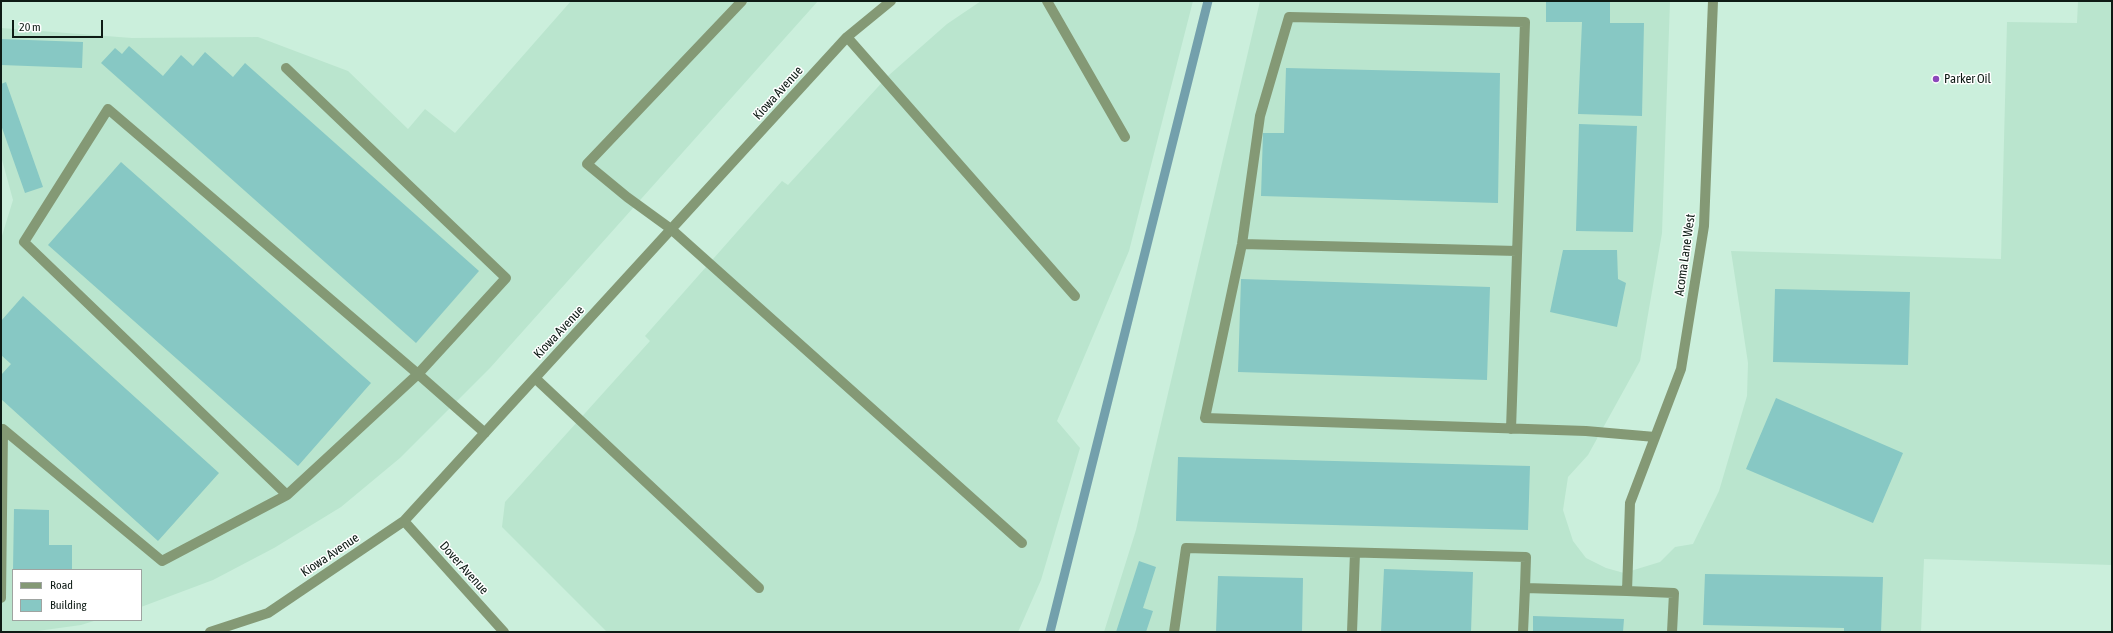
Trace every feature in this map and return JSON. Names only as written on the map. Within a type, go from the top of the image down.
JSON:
[{"type":"street","points":[[742,1],[587,164],[627,197],[671,229],[1022,543]]},
{"type":"street","name":"Kiowa Avenue","points":[[210,632],[268,613],[404,521],[847,37],[891,1]]},
{"type":"street","points":[[1047,1],[1125,137]]},
{"type":"street","name":"Acoma Lane West","points":[[1627,591],[1630,502],[1681,369],[1704,226],[1713,1]]},
{"type":"street","points":[[1511,429],[1525,22],[1289,17],[1260,116],[1242,244],[1205,418],[1511,429],[1586,431],[1655,437]]},
{"type":"street","points":[[847,37],[1075,296]]},
{"type":"street","points":[[1,598],[4,429],[162,561],[287,495],[418,374],[506,278],[286,68]]},
{"type":"street","points":[[287,495],[24,242],[108,109],[485,433]]},
{"type":"street","points":[[1242,244],[1517,251]]},
{"type":"street","points":[[535,378],[759,588]]},
{"type":"street","name":"Dover Avenue","points":[[404,521],[504,632]]},
{"type":"street","points":[[1174,632],[1186,548],[1526,557],[1523,632]]},
{"type":"street","points":[[1352,632],[1355,552]]},
{"type":"street","points":[[1525,588],[1674,593],[1672,632]]},
{"type":"shaded area","points":[[571,1],[818,1],[490,368],[400,458],[341,507],[274,548],[213,580],[142,607],[142,569],[12,569],[12,621],[94,621],[81,625],[30,632],[1,632],[1,239],[13,200],[1,156],[1,28],[132,38],[258,37],[348,71],[408,129],[425,109],[455,133]]},
{"type":"shaded area","points":[[981,1],[1193,1],[1129,251],[1057,421],[1080,448],[1041,580],[1018,632],[607,632],[502,527],[505,502],[650,341],[645,336],[782,181],[788,185],[888,76],[947,24]]},
{"type":"shaded area","points":[[1260,1],[1670,1],[1662,233],[1640,361],[1588,455],[1568,477],[1563,510],[1573,541],[1586,558],[1606,568],[1624,573],[1660,562],[1675,547],[1693,544],[1719,491],[1747,396],[1748,363],[1731,251],[2001,259],[2007,22],[2077,23],[2078,1],[2112,1],[2112,565],[1924,559],[1921,632],[1104,632],[1136,530]]},
{"type":"building","points":[[1546,1],[1610,1],[1610,23],[1644,23],[1642,116],[1578,114],[1582,22],[1546,22]]},
{"type":"building","points":[[1,39],[83,42],[82,68],[1,65]]},
{"type":"building","points":[[129,46],[163,76],[181,55],[193,66],[205,52],[233,77],[245,63],[479,271],[416,343],[101,63],[115,48],[122,54]]},
{"type":"building","points":[[1286,68],[1500,73],[1498,203],[1261,196],[1263,133],[1284,133]]},
{"type":"building","points":[[6,82],[43,187],[25,193],[1,125],[1,84]]},
{"type":"building","points":[[1579,124],[1637,126],[1633,232],[1576,231]]},
{"type":"building","points":[[121,162],[371,383],[298,466],[48,245]]},
{"type":"building","points":[[1563,250],[1617,250],[1618,279],[1626,283],[1617,327],[1550,312]]},
{"type":"building","points":[[1241,279],[1490,287],[1487,380],[1238,372]]},
{"type":"building","points":[[1775,289],[1910,292],[1908,365],[1773,362]]},
{"type":"building","points":[[23,296],[219,473],[158,541],[1,399],[1,375],[11,364],[1,355],[1,321]]},
{"type":"building","points":[[1776,398],[1903,453],[1873,523],[1746,469]]},
{"type":"building","points":[[1178,457],[1530,466],[1528,530],[1176,521]]},
{"type":"building","points":[[14,509],[49,510],[49,545],[72,545],[72,569],[13,569]]},
{"type":"building","points":[[1139,561],[1156,567],[1143,608],[1153,611],[1146,632],[1116,632]]},
{"type":"building","points":[[1384,569],[1473,572],[1471,632],[1381,632]]},
{"type":"building","points":[[1705,574],[1883,577],[1881,632],[1844,632],[1844,628],[1703,625]]},
{"type":"building","points":[[1218,576],[1303,578],[1302,632],[1216,632]]},
{"type":"building","points":[[1533,616],[1624,619],[1623,632],[1533,632]]},
{"type":"waterway","points":[[1050,632],[1208,1]]},
{"type":"place","name":"Parker Oil","points":[[1936,79]]}]
